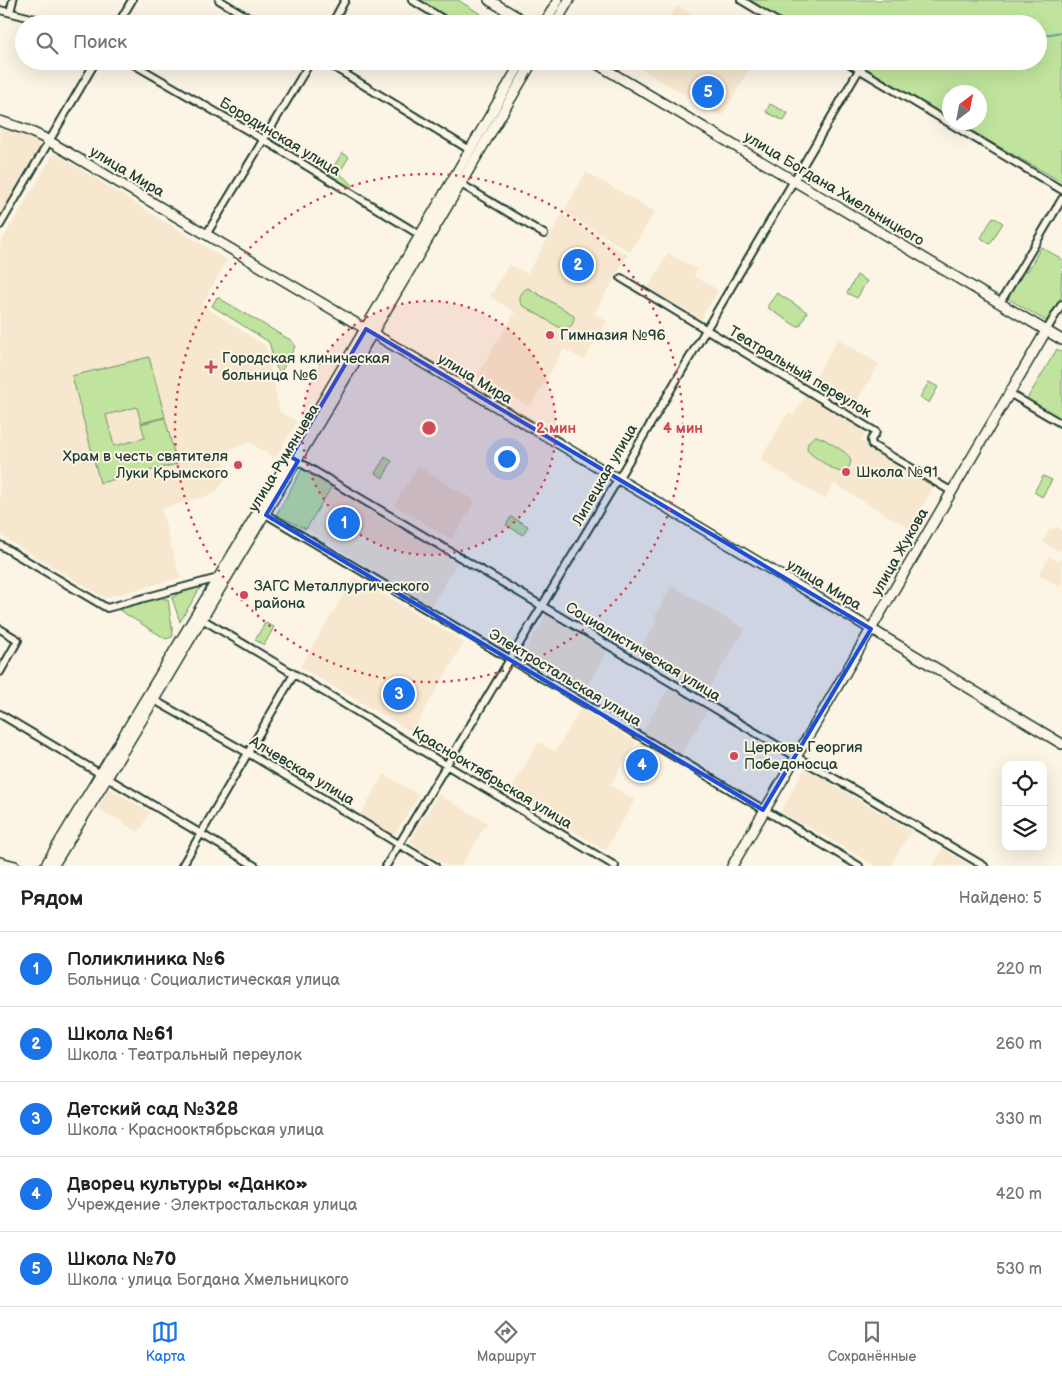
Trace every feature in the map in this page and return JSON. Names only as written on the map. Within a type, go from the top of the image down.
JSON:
[{"type":"main road","points":[[489,0],[513,15]]},
{"type":"main road","points":[[549,15],[558,0]]},
{"type":"main road","points":[[560,15],[569,0]]},
{"type":"main road","name":"улица Румянцева","points":[[370,332],[420,235],[517,70]]},
{"type":"main road","name":"улица Румянцева","points":[[53,866],[528,70]]},
{"type":"main road","name":"улица Богдана Хмельницкого","points":[[607,70],[1062,340]]},
{"type":"main road","name":"улица Мира","points":[[0,121],[27,130],[49,142],[1062,744]]},
{"type":"main road","name":"улица Жукова","points":[[732,866],[763,810],[1046,331]]},
{"type":"main road","name":"улица Румянцева","points":[[46,866],[154,700],[218,578],[263,512]]},
{"type":"main road","points":[[0,862],[15,866]]},
{"type":"street","points":[[10,12],[13,0]]},
{"type":"street","points":[[123,15],[132,0]]},
{"type":"street","points":[[220,0],[244,15]]},
{"type":"street","points":[[337,15],[345,0]]},
{"type":"street","points":[[412,0],[436,15]]},
{"type":"street","points":[[741,0],[766,15]]},
{"type":"street","points":[[0,10],[21,15]]},
{"type":"street","points":[[0,225],[91,70]]},
{"type":"street","name":"Бородинская улица","points":[[143,70],[264,140],[420,235]]},
{"type":"street","points":[[206,235],[306,70]]},
{"type":"street","points":[[339,70],[470,150]]},
{"type":"street","points":[[859,70],[1062,190]]},
{"type":"street","name":"Липецкая улица","points":[[386,866],[618,479],[859,70]]},
{"type":"street","points":[[461,184],[544,234]]},
{"type":"street","points":[[1000,303],[1062,200]]},
{"type":"street","name":"Театральный переулок","points":[[621,278],[876,432],[871,440],[872,444],[951,491]]},
{"type":"street","name":"улица Жукова","points":[[1046,331],[1062,304]]},
{"type":"street","points":[[1009,393],[1062,424]]},
{"type":"street","name":"Социалистическая улица","points":[[294,459],[984,866]]},
{"type":"street","name":"Электростальская улица","points":[[263,512],[859,866]]},
{"type":"street","points":[[0,545],[107,608],[218,578]]},
{"type":"street","name":"Краснооктябрьская улица","points":[[202,619],[615,866]]},
{"type":"street","points":[[0,630],[18,640],[0,672]]},
{"type":"street","points":[[182,866],[294,674]]},
{"type":"street","name":"Алчевская улица","points":[[154,700],[248,753],[435,866]]},
{"type":"street","points":[[0,714],[255,866]]},
{"type":"highlighted area","points":[[366,329],[871,629],[763,810],[266,515],[298,461],[291,457]]},
{"type":"shaded area","points":[[677,6],[692,15],[672,15]]},
{"type":"shaded area","points":[[643,70],[749,70],[721,117]]},
{"type":"shaded area","points":[[0,126],[15,130],[35,140],[42,147],[0,219]]},
{"type":"shaded area","name":"Городская клиническая больница №6","points":[[54,153],[227,260],[202,305],[266,346],[280,412],[297,422],[275,458],[250,443],[222,451],[225,480],[218,490],[210,495],[161,509],[180,578],[105,598],[0,535],[0,244]],"holes":[[[72,377],[164,417],[137,407],[106,415],[114,446],[145,438],[177,464],[100,483]]]},
{"type":"shaded area","points":[[586,172],[655,212],[630,252],[564,212]]},
{"type":"shaded area","name":"Гимназия №96","points":[[562,215],[628,255],[594,314],[607,321],[584,360],[564,349],[530,407],[477,376],[515,312],[490,297],[509,264],[527,274]]},
{"type":"shaded area","points":[[668,253],[697,269],[694,276],[718,290],[701,319],[648,288]]},
{"type":"shaded area","points":[[838,339],[879,364],[852,409],[811,385]]},
{"type":"shaded area","name":"Школа №91","points":[[807,393],[868,430],[861,441],[935,485],[909,528],[834,484],[825,499],[760,460],[788,413],[794,416]]},
{"type":"shaded area","points":[[418,466],[475,501],[452,540],[394,505]]},
{"type":"shaded area","points":[[332,486],[458,562],[431,607],[306,529]]},
{"type":"shaded area","points":[[1056,526],[1062,530],[1062,548],[1060,552],[1043,542],[1051,528],[1054,530]]},
{"type":"shaded area","points":[[1050,556],[1059,562],[1062,558],[1062,588],[1039,574]]},
{"type":"shaded area","points":[[354,577],[464,642],[412,732],[300,667]]},
{"type":"shaded area","points":[[671,585],[745,629],[706,693],[638,653],[657,620],[654,618]]},
{"type":"shaded area","points":[[547,613],[608,650],[583,693],[521,656]]},
{"type":"shaded area","points":[[669,687],[708,710],[681,755],[642,732]]},
{"type":"shaded area","points":[[581,709],[636,742],[610,785],[635,800],[605,850],[509,792],[539,742],[555,752]]},
{"type":"shaded area","points":[[805,768],[911,831],[890,866],[876,866],[809,827],[780,813]]},
{"type":"shaded area","points":[[384,774],[419,795],[394,836],[360,815]]},
{"type":"shaded area","points":[[109,788],[150,812],[139,832],[98,808]]},
{"type":"shaded area","points":[[438,794],[487,823],[461,866],[448,866],[409,843]]},
{"type":"shaded area","points":[[943,849],[971,866],[933,866]]},
{"type":"green space","points":[[417,0],[458,0],[482,15],[441,15]]},
{"type":"green space","points":[[745,0],[1062,0],[1062,182],[969,130],[987,130],[987,85],[942,85],[942,114],[866,70],[1047,70],[1047,15],[771,15]]},
{"type":"green space","points":[[770,104],[788,113],[784,121],[766,112]]},
{"type":"green space","points":[[342,153],[349,157],[339,173],[353,185],[349,189],[328,176]]},
{"type":"green space","points":[[993,217],[1003,223],[990,244],[981,238]]},
{"type":"green space","points":[[1041,247],[1062,259],[1062,296],[1046,321],[1007,298],[1022,271],[1028,271]]},
{"type":"green space","points":[[857,275],[867,281],[857,298],[847,293]]},
{"type":"green space","points":[[528,288],[572,314],[574,320],[571,326],[562,329],[522,305],[520,295]]},
{"type":"green space","points":[[777,293],[807,312],[800,326],[796,326],[768,308],[768,305]]},
{"type":"green space","points":[[217,297],[292,341],[295,347],[280,373],[276,367],[269,342],[212,306]]},
{"type":"green space","points":[[1057,349],[1062,352],[1062,420],[1027,399]]},
{"type":"green space","points":[[149,357],[165,417],[141,423],[137,407],[106,415],[114,446],[145,438],[141,424],[165,418],[177,464],[100,483],[72,376]]},
{"type":"green space","points":[[929,382],[938,387],[929,403],[920,397]]},
{"type":"green space","points":[[496,399],[562,438],[560,442],[493,402]]},
{"type":"green space","points":[[816,436],[843,451],[850,458],[851,461],[848,468],[841,472],[838,471],[823,463],[807,450],[810,440]]},
{"type":"green space","points":[[385,457],[392,461],[383,478],[375,473]]},
{"type":"green space","points":[[302,469],[332,486],[306,529],[276,515]]},
{"type":"green space","points":[[1043,476],[1052,480],[1042,497],[1034,492]]},
{"type":"green space","points":[[511,517],[528,526],[523,535],[506,525]]},
{"type":"green space","points":[[203,583],[180,622],[172,598],[177,595],[176,590]]},
{"type":"green space","points":[[160,595],[164,599],[168,599],[173,635],[166,639],[116,608]]},
{"type":"green space","points":[[265,623],[274,627],[264,645],[255,640]]},
{"type":"waterway","points":[[1047,34],[1062,32]]},
{"type":"place","name":"Школа №70","points":[[708,92]]},
{"type":"place","name":"Школа №61","points":[[578,265]]},
{"type":"place","name":"Гимназия №96","points":[[550,335]]},
{"type":"place","name":"Городская клиническая больница №6","points":[[211,367]]},
{"type":"place","name":"Храм в честь святителя Луки Крымского","points":[[238,465]]},
{"type":"place","name":"Школа №91","points":[[846,472]]},
{"type":"place","name":"Поликлиника №6","points":[[344,523]]},
{"type":"place","name":"ЗАГС Металлургического района","points":[[244,595]]},
{"type":"place","name":"Детский сад №328","points":[[399,694]]},
{"type":"place","name":"Церковь Георгия Победоносца","points":[[734,756]]},
{"type":"place","name":"Дворец культуры «Данко»","points":[[642,765]]}]
